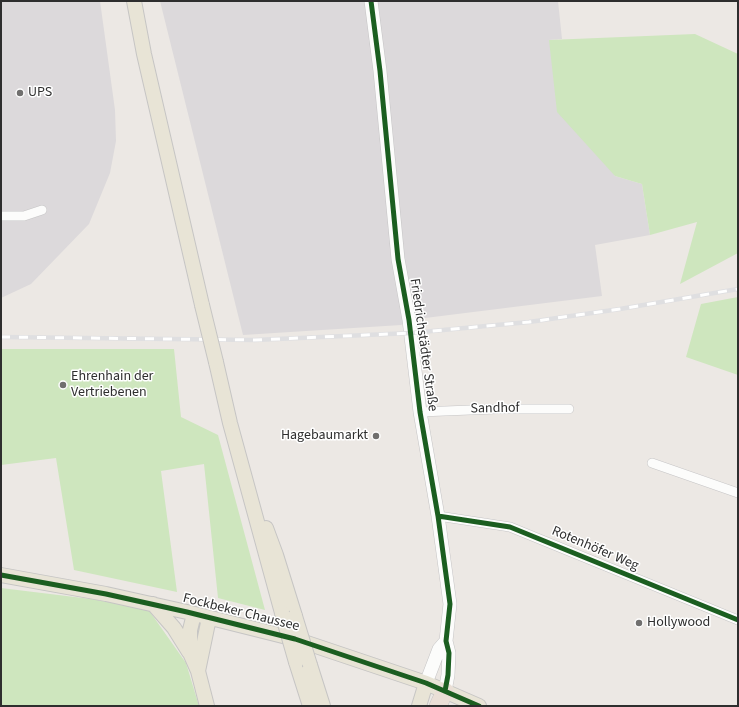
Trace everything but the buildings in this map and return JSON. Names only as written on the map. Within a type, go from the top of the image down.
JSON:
[{"type":"main road","points":[[134,1],[144,54],[216,362],[248,490],[289,615],[310,706]]},
{"type":"main road","name":"Fockbeker Chaussee","points":[[1,575],[92,591],[154,604],[295,639],[426,683],[441,698],[471,704]]},
{"type":"main road","points":[[154,604],[174,628],[190,653],[198,671],[207,706]]},
{"type":"main road","points":[[190,653],[190,630],[194,614]]},
{"type":"main road","points":[[198,671],[209,618]]},
{"type":"main road","points":[[301,664],[297,693],[301,706]]},
{"type":"main road","points":[[301,664],[323,706]]},
{"type":"main road","points":[[419,706],[426,683]]},
{"type":"street","name":"Friedrichstädter Straße","points":[[371,1],[398,259],[409,320],[420,412],[438,516],[450,604],[446,641],[449,653],[448,676],[441,698]]},
{"type":"street","points":[[1,216],[24,216],[42,210]]},
{"type":"street","name":"Sandhof","points":[[420,412],[495,409],[569,409]]},
{"type":"street","points":[[652,463],[738,493]]},
{"type":"street","name":"Rotenhöfer Weg","points":[[438,516],[510,527],[738,620]]},
{"type":"street","name":"Friedrichstädter Straße","points":[[426,683],[439,649],[446,641]]},
{"type":"shaded area","points":[[1,1],[100,1],[115,110],[116,141],[110,173],[89,224],[31,284],[1,298]]},
{"type":"shaded area","points":[[160,1],[558,1],[562,39],[549,40],[615,176],[642,184],[650,235],[595,245],[602,296],[409,320],[401,325],[243,335]]},
{"type":"green space","points":[[695,34],[738,54],[738,253],[680,284],[697,222],[650,235],[642,184],[615,176],[557,112],[549,40]]},
{"type":"green space","points":[[738,297],[738,375],[686,357],[701,304]]},
{"type":"green space","points":[[1,349],[174,349],[181,417],[218,435],[265,610],[218,598],[204,464],[161,471],[177,592],[74,570],[56,458],[1,465]]},
{"type":"green space","points":[[1,588],[91,599],[148,609],[186,663],[199,706],[1,706]]},
{"type":"railway","points":[[1,337],[255,340],[411,333],[529,322],[620,309],[738,289]]},
{"type":"cycle path","points":[[371,1],[380,71],[398,259],[409,320],[420,412],[438,516],[450,604],[446,641],[449,653],[448,675],[445,691]]},
{"type":"cycle path","points":[[438,516],[510,527],[738,620]]},
{"type":"cycle path","points":[[1,575],[106,594],[187,612],[295,639],[426,683],[479,706]]},
{"type":"place","name":"UPS","points":[[20,93]]},
{"type":"place","name":"Ehrenhain der Vertriebenen","points":[[63,385]]},
{"type":"place","name":"Hagebaumarkt","points":[[376,436]]},
{"type":"place","name":"Hollywood","points":[[639,623]]}]
